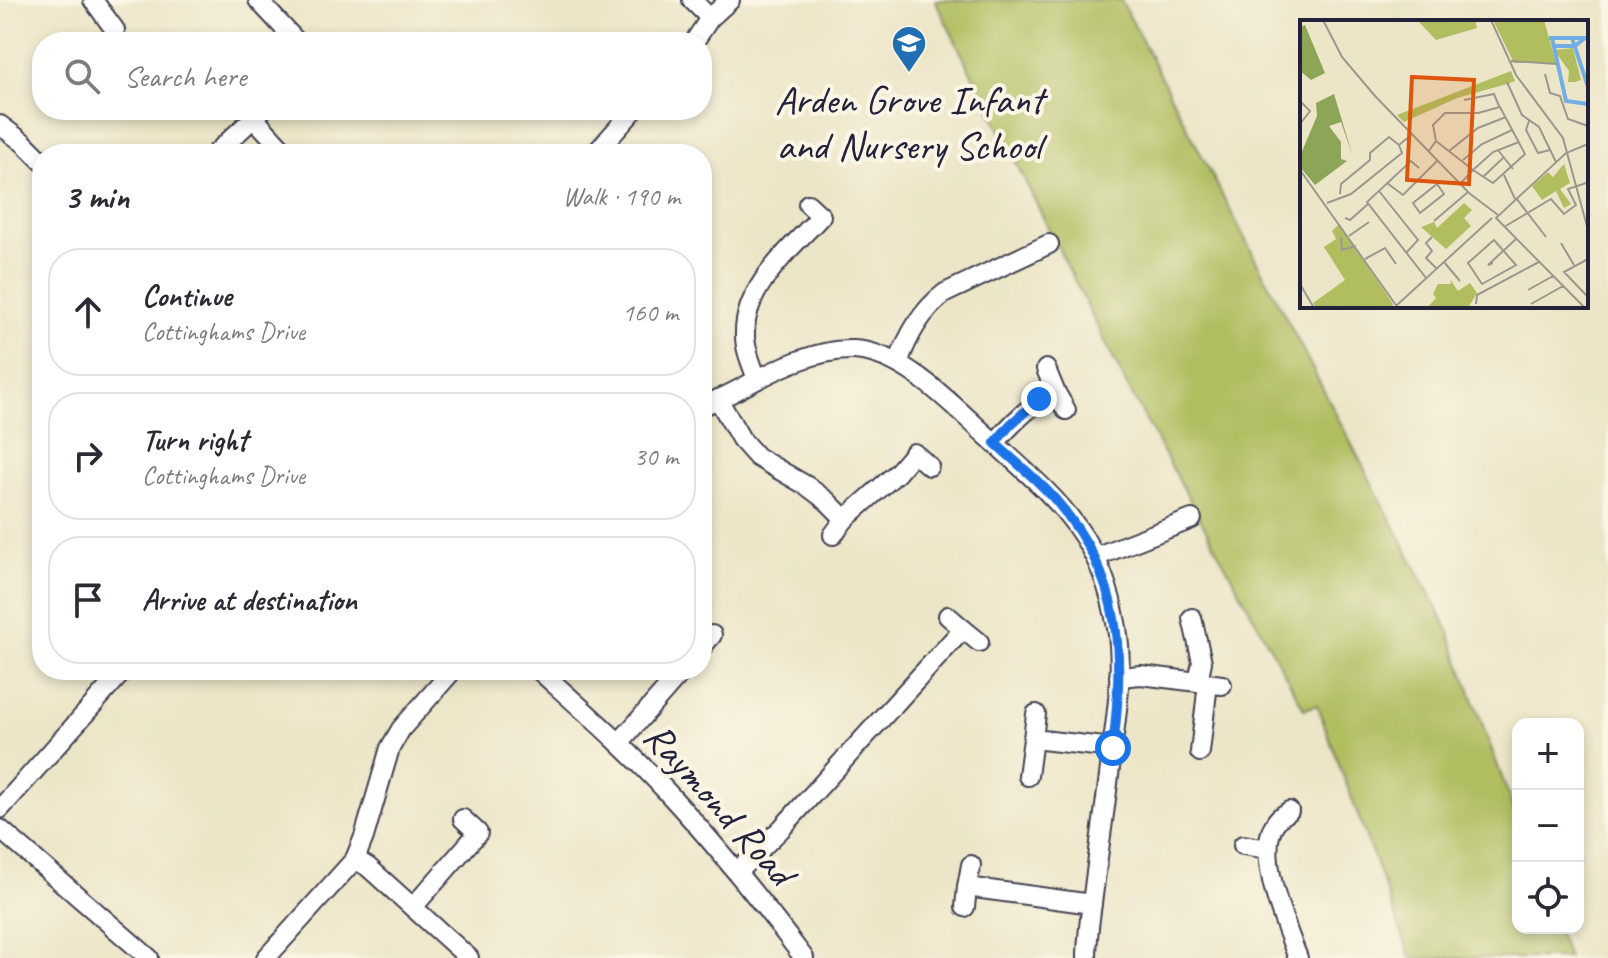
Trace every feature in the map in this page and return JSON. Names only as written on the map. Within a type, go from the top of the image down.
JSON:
[{"type":"street","points":[[93,0],[115,30]]},
{"type":"street","points":[[258,0],[288,32]]},
{"type":"street","points":[[692,0],[710,18]]},
{"type":"street","points":[[701,32],[710,18],[730,0]]},
{"type":"street","points":[[226,144],[252,120]]},
{"type":"street","points":[[262,120],[280,144]]},
{"type":"street","points":[[604,144],[625,120]]},
{"type":"street","points":[[0,125],[32,151]]},
{"type":"street","points":[[757,379],[745,336],[749,305],[759,285],[821,207]]},
{"type":"street","points":[[898,363],[905,342],[931,303],[945,293],[1032,262],[1049,244]]},
{"type":"street","points":[[712,402],[794,362],[828,352],[853,350],[874,354],[898,363],[922,380],[1057,500],[1078,529],[1095,557],[1108,592],[1117,627],[1119,677],[1087,958]]},
{"type":"street","points":[[1046,369],[1066,410]]},
{"type":"street","points":[[995,443],[1039,399],[1055,391]]},
{"type":"street","points":[[712,405],[757,457],[807,486],[845,519]]},
{"type":"street","points":[[833,535],[845,519],[897,473],[927,437]]},
{"type":"street","points":[[914,453],[929,466]]},
{"type":"street","points":[[1165,508],[1170,527]]},
{"type":"street","points":[[1095,557],[1192,519]]},
{"type":"street","points":[[948,616],[979,642]]},
{"type":"street","points":[[1192,618],[1210,683],[1200,752]]},
{"type":"street","points":[[737,872],[847,757],[845,744],[874,714],[887,713],[963,629]]},
{"type":"street","points":[[1119,677],[1141,675],[1210,683]]},
{"type":"street","points":[[0,809],[115,680]]},
{"type":"street","points":[[266,958],[355,859],[390,748],[401,729],[444,680]]},
{"type":"street","name":"Raymond Road","points":[[550,680],[667,792],[737,872],[804,958]]},
{"type":"street","points":[[619,743],[674,680]]},
{"type":"street","points":[[1028,776],[1036,714]]},
{"type":"street","points":[[1033,739],[1113,748]]},
{"type":"street","points":[[1289,811],[1277,819],[1270,832],[1268,849],[1274,894],[1298,958]]},
{"type":"street","points":[[463,819],[478,833]]},
{"type":"street","points":[[413,907],[492,819]]},
{"type":"street","points":[[0,829],[149,958]]},
{"type":"street","points":[[1243,845],[1268,849]]},
{"type":"street","points":[[355,859],[368,867],[469,958]]},
{"type":"street","points":[[965,907],[971,865]]},
{"type":"street","points":[[967,887],[1092,904]]},
{"type":"green space","points":[[935,0],[1121,0],[1447,628],[1512,805],[1512,934],[1559,934],[1568,958],[1411,958],[1317,705],[1304,709],[1124,380]]},
{"type":"place","name":"Arden Grove Infant and Nursery School","points":[[909,74]]},
{"type":"route","points":[[1039,399],[995,443],[1057,500],[1095,557],[1117,627],[1119,677],[1113,748]]}]
